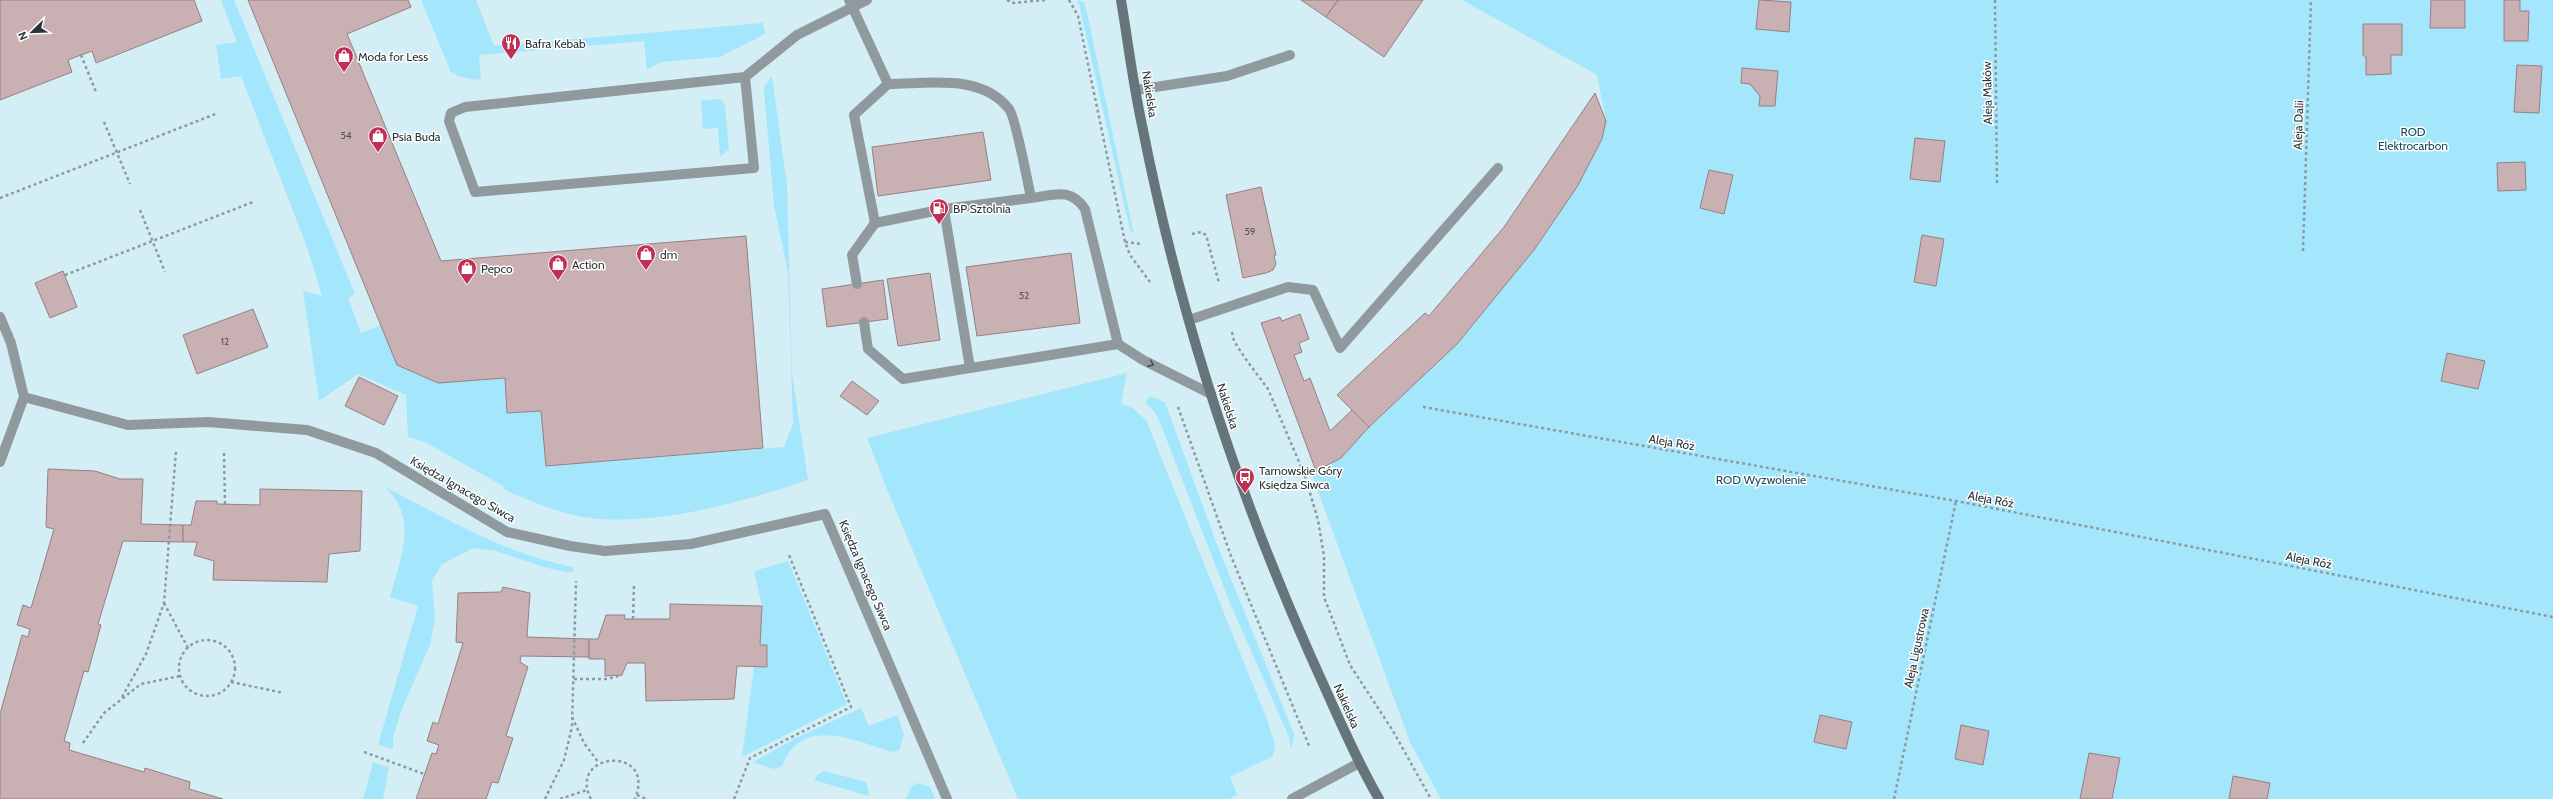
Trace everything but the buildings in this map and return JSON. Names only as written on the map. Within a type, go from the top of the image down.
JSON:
[{"type":"street","points":[[745,77],[754,168],[475,192],[449,121],[451,113],[465,107],[745,77],[797,35],[851,3],[867,0]]},
{"type":"street","name":"Nakielska","points":[[1121,0],[1136,90],[1168,239],[1210,394],[1231,455],[1288,606],[1359,763],[1379,799]]},
{"type":"street","points":[[851,3],[888,84]]},
{"type":"street","points":[[1136,90],[1227,76],[1290,55]]},
{"type":"street","points":[[875,223],[854,115],[888,84],[967,83],[991,93],[1010,109],[1031,198]]},
{"type":"street","points":[[1189,320],[1288,287],[1313,290],[1340,348],[1498,168]]},
{"type":"street","points":[[857,284],[852,255],[875,223],[944,209],[1069,194],[1078,200],[1085,209],[1118,344]]},
{"type":"street","points":[[944,209],[970,368]]},
{"type":"street","points":[[0,316],[11,343],[24,396],[0,462]]},
{"type":"street","points":[[864,322],[868,349],[903,379],[1118,344],[1143,360],[1210,394]]},
{"type":"street","name":"Księdza Ignacego Siwca","points":[[24,396],[128,425],[208,422],[307,430],[376,453],[507,532],[570,546],[605,551],[691,544],[826,514],[947,799]]},
{"type":"street","points":[[1292,799],[1359,763]]},
{"type":"path","points":[[1008,0],[1012,4],[1045,0]]},
{"type":"path","points":[[1069,0],[1078,16],[1125,242],[1139,266]]},
{"type":"path","name":"Aleja Maków","points":[[1995,0],[1997,186]]},
{"type":"path","name":"Aleja Dalii","points":[[2303,251],[2310,0]]},
{"type":"path","points":[[81,55],[96,92]]},
{"type":"path","points":[[0,198],[218,112]]},
{"type":"path","points":[[104,122],[130,184]]},
{"type":"path","points":[[65,276],[253,202]]},
{"type":"path","points":[[140,210],[165,272]]},
{"type":"path","points":[[1125,242],[1143,244]]},
{"type":"path","points":[[1245,358],[1268,389],[1305,476],[1318,520],[1324,556],[1324,597],[1341,645],[1350,665],[1393,731],[1431,799]]},
{"type":"path","name":"Aleja Róż","points":[[1423,407],[1956,501],[2553,617]]},
{"type":"path","points":[[1178,408],[1231,556],[1310,748]]},
{"type":"path","points":[[122,697],[146,654],[164,603],[176,451]]},
{"type":"path","points":[[224,453],[224,504]]},
{"type":"path","name":"Aleja Ligustrowa","points":[[1894,799],[1956,501]]},
{"type":"path","points":[[734,799],[750,758],[851,707],[789,555]]},
{"type":"path","points":[[545,799],[564,760],[572,717],[576,581]]},
{"type":"path","points":[[633,620],[634,585]]},
{"type":"path","points":[[164,603],[188,648]]},
{"type":"path","points":[[210,640],[225,648],[234,664],[231,682],[217,694],[204,696],[191,691],[180,676],[180,658],[188,648],[200,641],[210,640]]},
{"type":"path","points":[[83,743],[104,713],[122,697],[141,684],[180,676]]},
{"type":"path","points":[[574,679],[606,679],[622,676]]},
{"type":"path","points":[[231,682],[284,693]]},
{"type":"path","points":[[572,717],[584,743],[599,763]]},
{"type":"path","points":[[364,752],[424,774]]},
{"type":"path","points":[[591,799],[587,790],[589,776],[599,763],[616,760],[631,767],[639,782],[635,799]]},
{"type":"path","points":[[560,799],[587,790]]},
{"type":"path","points":[[637,795],[646,799]]},
{"type":"green space","points":[[221,0],[234,0],[355,294],[348,298],[361,333],[381,325],[397,365],[438,383],[505,378],[507,413],[541,411],[546,466],[784,447],[793,424],[788,272],[774,206],[764,90],[765,85],[772,76],[787,185],[792,374],[808,480],[751,498],[688,513],[623,520],[593,518],[557,511],[505,490],[503,486],[427,443],[408,437],[406,395],[358,374],[319,401],[303,291],[322,296],[308,250],[241,76],[221,79],[216,45],[237,42]]},
{"type":"green space","points":[[421,0],[476,0],[494,46],[763,23],[765,34],[719,57],[660,62],[647,70],[644,41],[479,55],[481,80],[477,80],[462,77],[451,72]]},
{"type":"green space","points":[[1078,0],[1084,2],[1087,13],[1134,234],[1130,230]]},
{"type":"green space","name":"ROD Wyzwolenie","points":[[1462,0],[2553,0],[2553,799],[1441,799],[1410,742],[1312,475],[1341,458],[1369,427],[1457,344],[1534,250],[1577,187],[1602,139],[1606,121],[1597,75]]},
{"type":"green space","points":[[717,99],[722,100],[725,106],[729,149],[720,157],[718,128],[703,129],[701,101]]},
{"type":"green space","points":[[1127,373],[1121,403],[1134,409],[1146,420],[1268,722],[1275,745],[1273,756],[1230,777],[1237,795],[1229,799],[1018,799],[888,492],[867,438]]},
{"type":"green space","points":[[1150,396],[1165,402],[1216,542],[1294,734],[1291,749],[1289,737],[1230,603],[1161,425],[1155,412],[1145,402]]},
{"type":"green space","points":[[385,487],[476,534],[524,553],[573,567],[573,573],[547,568],[496,551],[473,548],[442,564],[432,581],[435,618],[430,645],[401,711],[393,738],[393,749],[378,745],[418,606],[390,597],[402,554],[404,526],[402,512],[395,499]]},
{"type":"green space","points":[[788,561],[847,704],[742,757],[754,667],[767,667],[767,645],[760,645],[762,606],[754,571]]},
{"type":"green space","points":[[861,708],[869,726],[897,715],[904,734],[899,750],[893,752],[854,740],[826,735],[801,741],[790,752],[782,766],[774,769],[753,762],[796,738]]},
{"type":"green space","points":[[373,762],[389,767],[383,799],[363,799]]},
{"type":"green space","points":[[825,771],[866,782],[869,796],[814,780],[818,774]]},
{"type":"green space","points":[[917,783],[930,787],[935,799],[906,799],[912,786]]},
{"type":"place","name":"Bafra Kebab","points":[[511,60]]},
{"type":"place","name":"Moda for Less","points":[[344,73]]},
{"type":"place","name":"Psia Buda","points":[[378,153]]},
{"type":"place","name":"BP Sztolnia","points":[[939,225]]},
{"type":"place","name":"dm","points":[[646,271]]},
{"type":"place","name":"Action","points":[[558,281]]},
{"type":"place","name":"Pepco","points":[[467,285]]},
{"type":"place","name":"Tarnowskie Góry Księdza Siwca","points":[[1245,494]]},
{"type":"park label","name":"ROD Elektrocarbon","points":[[2413,138]]}]
